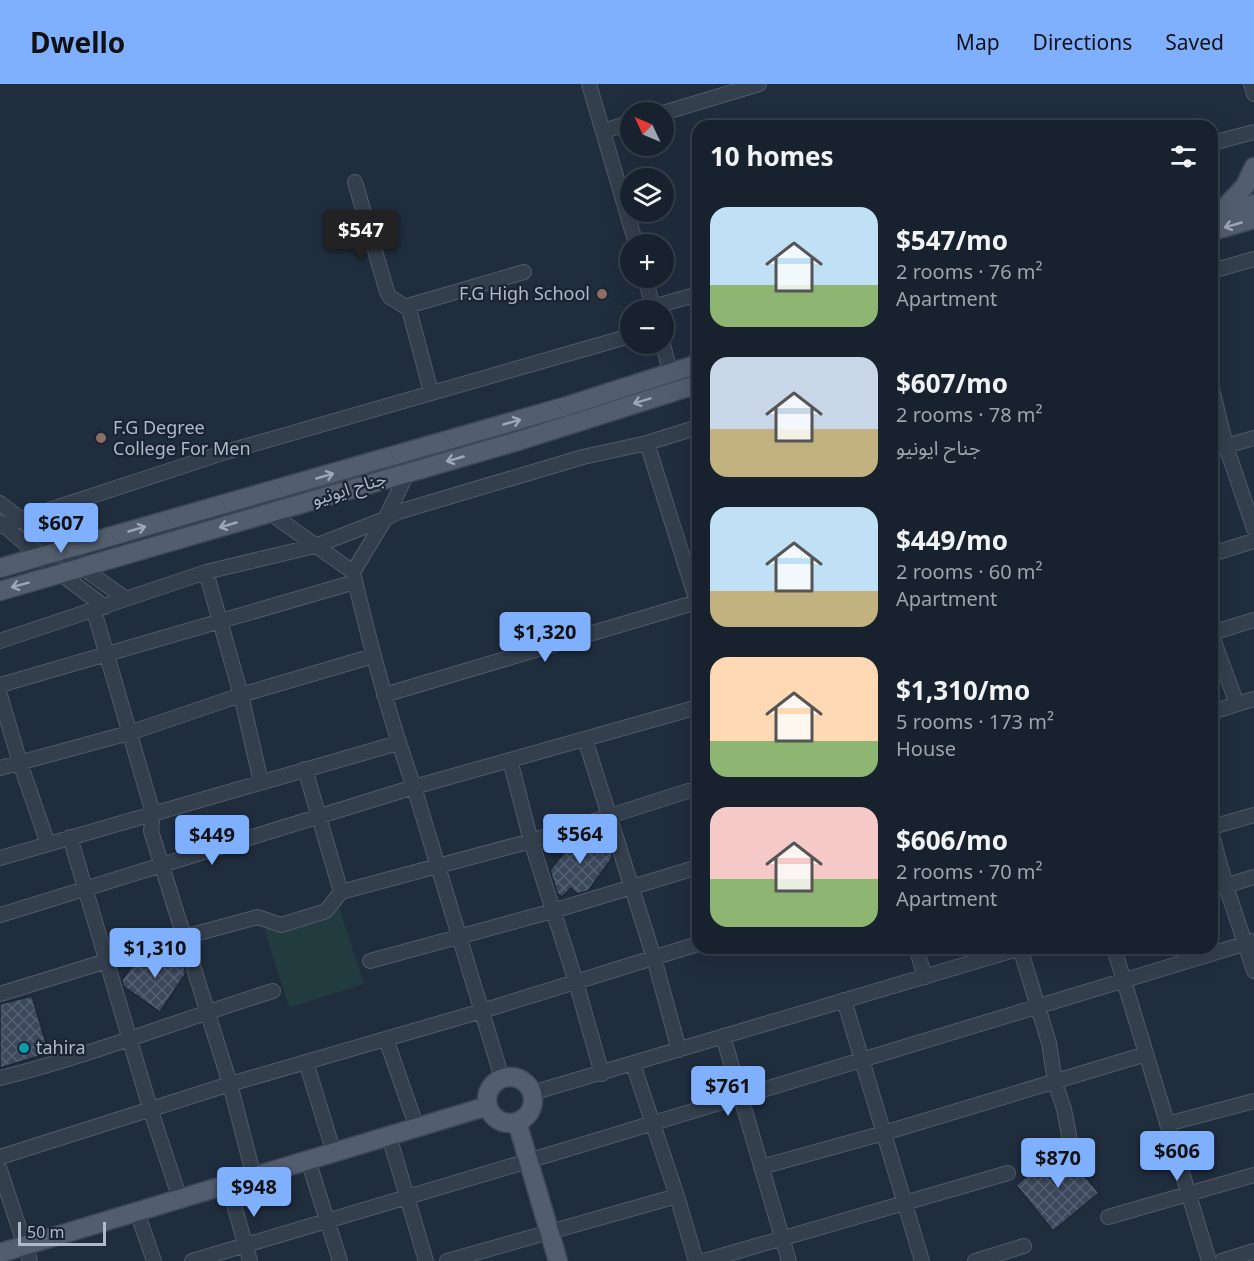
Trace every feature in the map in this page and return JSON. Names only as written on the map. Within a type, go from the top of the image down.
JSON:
[{"type":"main road","points":[[1218,213],[1245,186],[1254,166]]},
{"type":"main road","points":[[1218,214],[1254,204]]},
{"type":"main road","points":[[1218,229],[1254,219]]},
{"type":"main road","name":"جناح ایونیو","points":[[0,568],[567,406],[692,366]]},
{"type":"main road","name":"جناح ایونیو","points":[[0,591],[518,441],[692,386]]},
{"type":"main road","points":[[502,1078],[520,1079],[526,1083],[532,1093],[532,1108],[523,1119],[517,1122],[502,1122],[496,1118],[488,1106],[487,1095],[493,1085],[502,1078]]},
{"type":"main road","points":[[0,1253],[28,1253],[137,1212],[488,1106]]},
{"type":"main road","points":[[517,1122],[558,1261]]},
{"type":"street","points":[[589,84],[633,234]]},
{"type":"street","points":[[674,109],[720,90],[759,84]]},
{"type":"street","points":[[1251,84],[1254,94]]},
{"type":"street","points":[[603,131],[620,126]]},
{"type":"street","points":[[1218,141],[1254,132]]},
{"type":"street","points":[[355,182],[387,292],[390,297],[409,309],[431,392]]},
{"type":"street","points":[[1218,269],[1254,259]]},
{"type":"street","points":[[409,309],[411,305],[524,272]]},
{"type":"street","points":[[674,302],[692,296]]},
{"type":"street","points":[[1,524],[226,452],[620,339]]},
{"type":"street","points":[[666,354],[670,372]]},
{"type":"street","points":[[1218,413],[1226,446],[1254,529]]},
{"type":"street","points":[[0,641],[206,572],[315,546],[398,512],[512,477],[583,457],[647,444],[692,430]]},
{"type":"street","points":[[1218,448],[1254,438]]},
{"type":"street","points":[[647,444],[692,583]]},
{"type":"street","points":[[0,685],[219,622],[354,577],[408,472]]},
{"type":"street","points":[[0,503],[81,567],[125,598]]},
{"type":"street","points":[[270,513],[354,577],[373,656],[398,743],[414,787],[502,1078]]},
{"type":"street","points":[[1,524],[99,609],[106,655],[153,813],[151,831],[230,1084],[254,1177]]},
{"type":"street","points":[[1218,552],[1254,541]]},
{"type":"street","points":[[206,572],[241,695],[261,782]]},
{"type":"street","points":[[384,694],[692,604]]},
{"type":"street","points":[[1218,632],[1254,620]]},
{"type":"street","points":[[1218,651],[1237,705]]},
{"type":"street","points":[[0,768],[129,733],[241,695],[373,656]]},
{"type":"street","points":[[0,695],[20,763],[48,844]]},
{"type":"street","points":[[1218,710],[1254,699]]},
{"type":"street","points":[[0,915],[414,787],[692,709]]},
{"type":"street","points":[[585,739],[654,958],[679,1050]]},
{"type":"street","points":[[0,858],[398,743]]},
{"type":"street","points":[[510,760],[531,841],[576,982],[602,1074]]},
{"type":"street","points":[[305,770],[341,892]]},
{"type":"street","points":[[0,994],[184,937],[258,917],[281,925],[326,911],[341,892],[531,841],[688,791]]},
{"type":"street","points":[[1218,825],[1254,815]]},
{"type":"street","points":[[70,837],[150,1108],[180,1199]]},
{"type":"street","points":[[370,961],[553,911],[692,869]]},
{"type":"street","points":[[1254,877],[1219,888],[1250,942],[1254,971]]},
{"type":"street","points":[[1218,952],[1250,942]]},
{"type":"street","points":[[0,1157],[150,1108],[692,947]]},
{"type":"street","points":[[918,954],[925,977]]},
{"type":"street","points":[[532,1093],[1000,954]]},
{"type":"street","points":[[1022,954],[1049,1043],[1055,1082],[1064,1109],[1071,1146]]},
{"type":"street","points":[[1116,954],[1209,1261]]},
{"type":"street","points":[[192,1261],[1210,954]]},
{"type":"street","points":[[0,1078],[52,1064],[131,1039],[207,1011],[273,992]]},
{"type":"street","points":[[844,1000],[922,1261]]},
{"type":"street","points":[[723,1036],[789,1261]]},
{"type":"street","points":[[386,1039],[417,1128]]},
{"type":"street","points":[[761,1167],[884,1133],[1146,1054]]},
{"type":"street","points":[[306,1062],[334,1153]]},
{"type":"street","points":[[633,1064],[696,1261]]},
{"type":"street","points":[[1167,1124],[1254,1101]]},
{"type":"street","points":[[389,1136],[426,1261]]},
{"type":"street","points":[[308,1160],[340,1261]]},
{"type":"street","points":[[0,1170],[28,1253]]},
{"type":"street","points":[[704,1261],[1008,1173]]},
{"type":"street","points":[[1107,1216],[1189,1195],[1254,1175]]},
{"type":"street","points":[[228,1185],[250,1261]]},
{"type":"street","points":[[447,1261],[677,1196]]},
{"type":"street","points":[[137,1212],[154,1261]]},
{"type":"street","points":[[975,1261],[1024,1246]]},
{"type":"street","points":[[1222,1261],[1254,1251]]},
{"type":"green space","points":[[337,901],[364,984],[289,1008],[263,924]]},
{"type":"building","points":[[586,833],[612,853],[613,857],[588,891],[577,894],[571,888],[562,897],[557,893],[550,870],[577,836]]},
{"type":"building","points":[[166,952],[183,964],[186,973],[160,1012],[123,986],[122,980],[135,962]]},
{"type":"building","points":[[32,996],[49,1053],[0,1068],[0,1004]]},
{"type":"building","points":[[1062,1147],[1099,1193],[1053,1231],[1016,1185]]},
{"type":"place","name":"F.G High School","points":[[602,294]]},
{"type":"place","name":"F.G Degree College For Men","points":[[101,438]]},
{"type":"place","name":"tahira","points":[[24,1048]]}]
